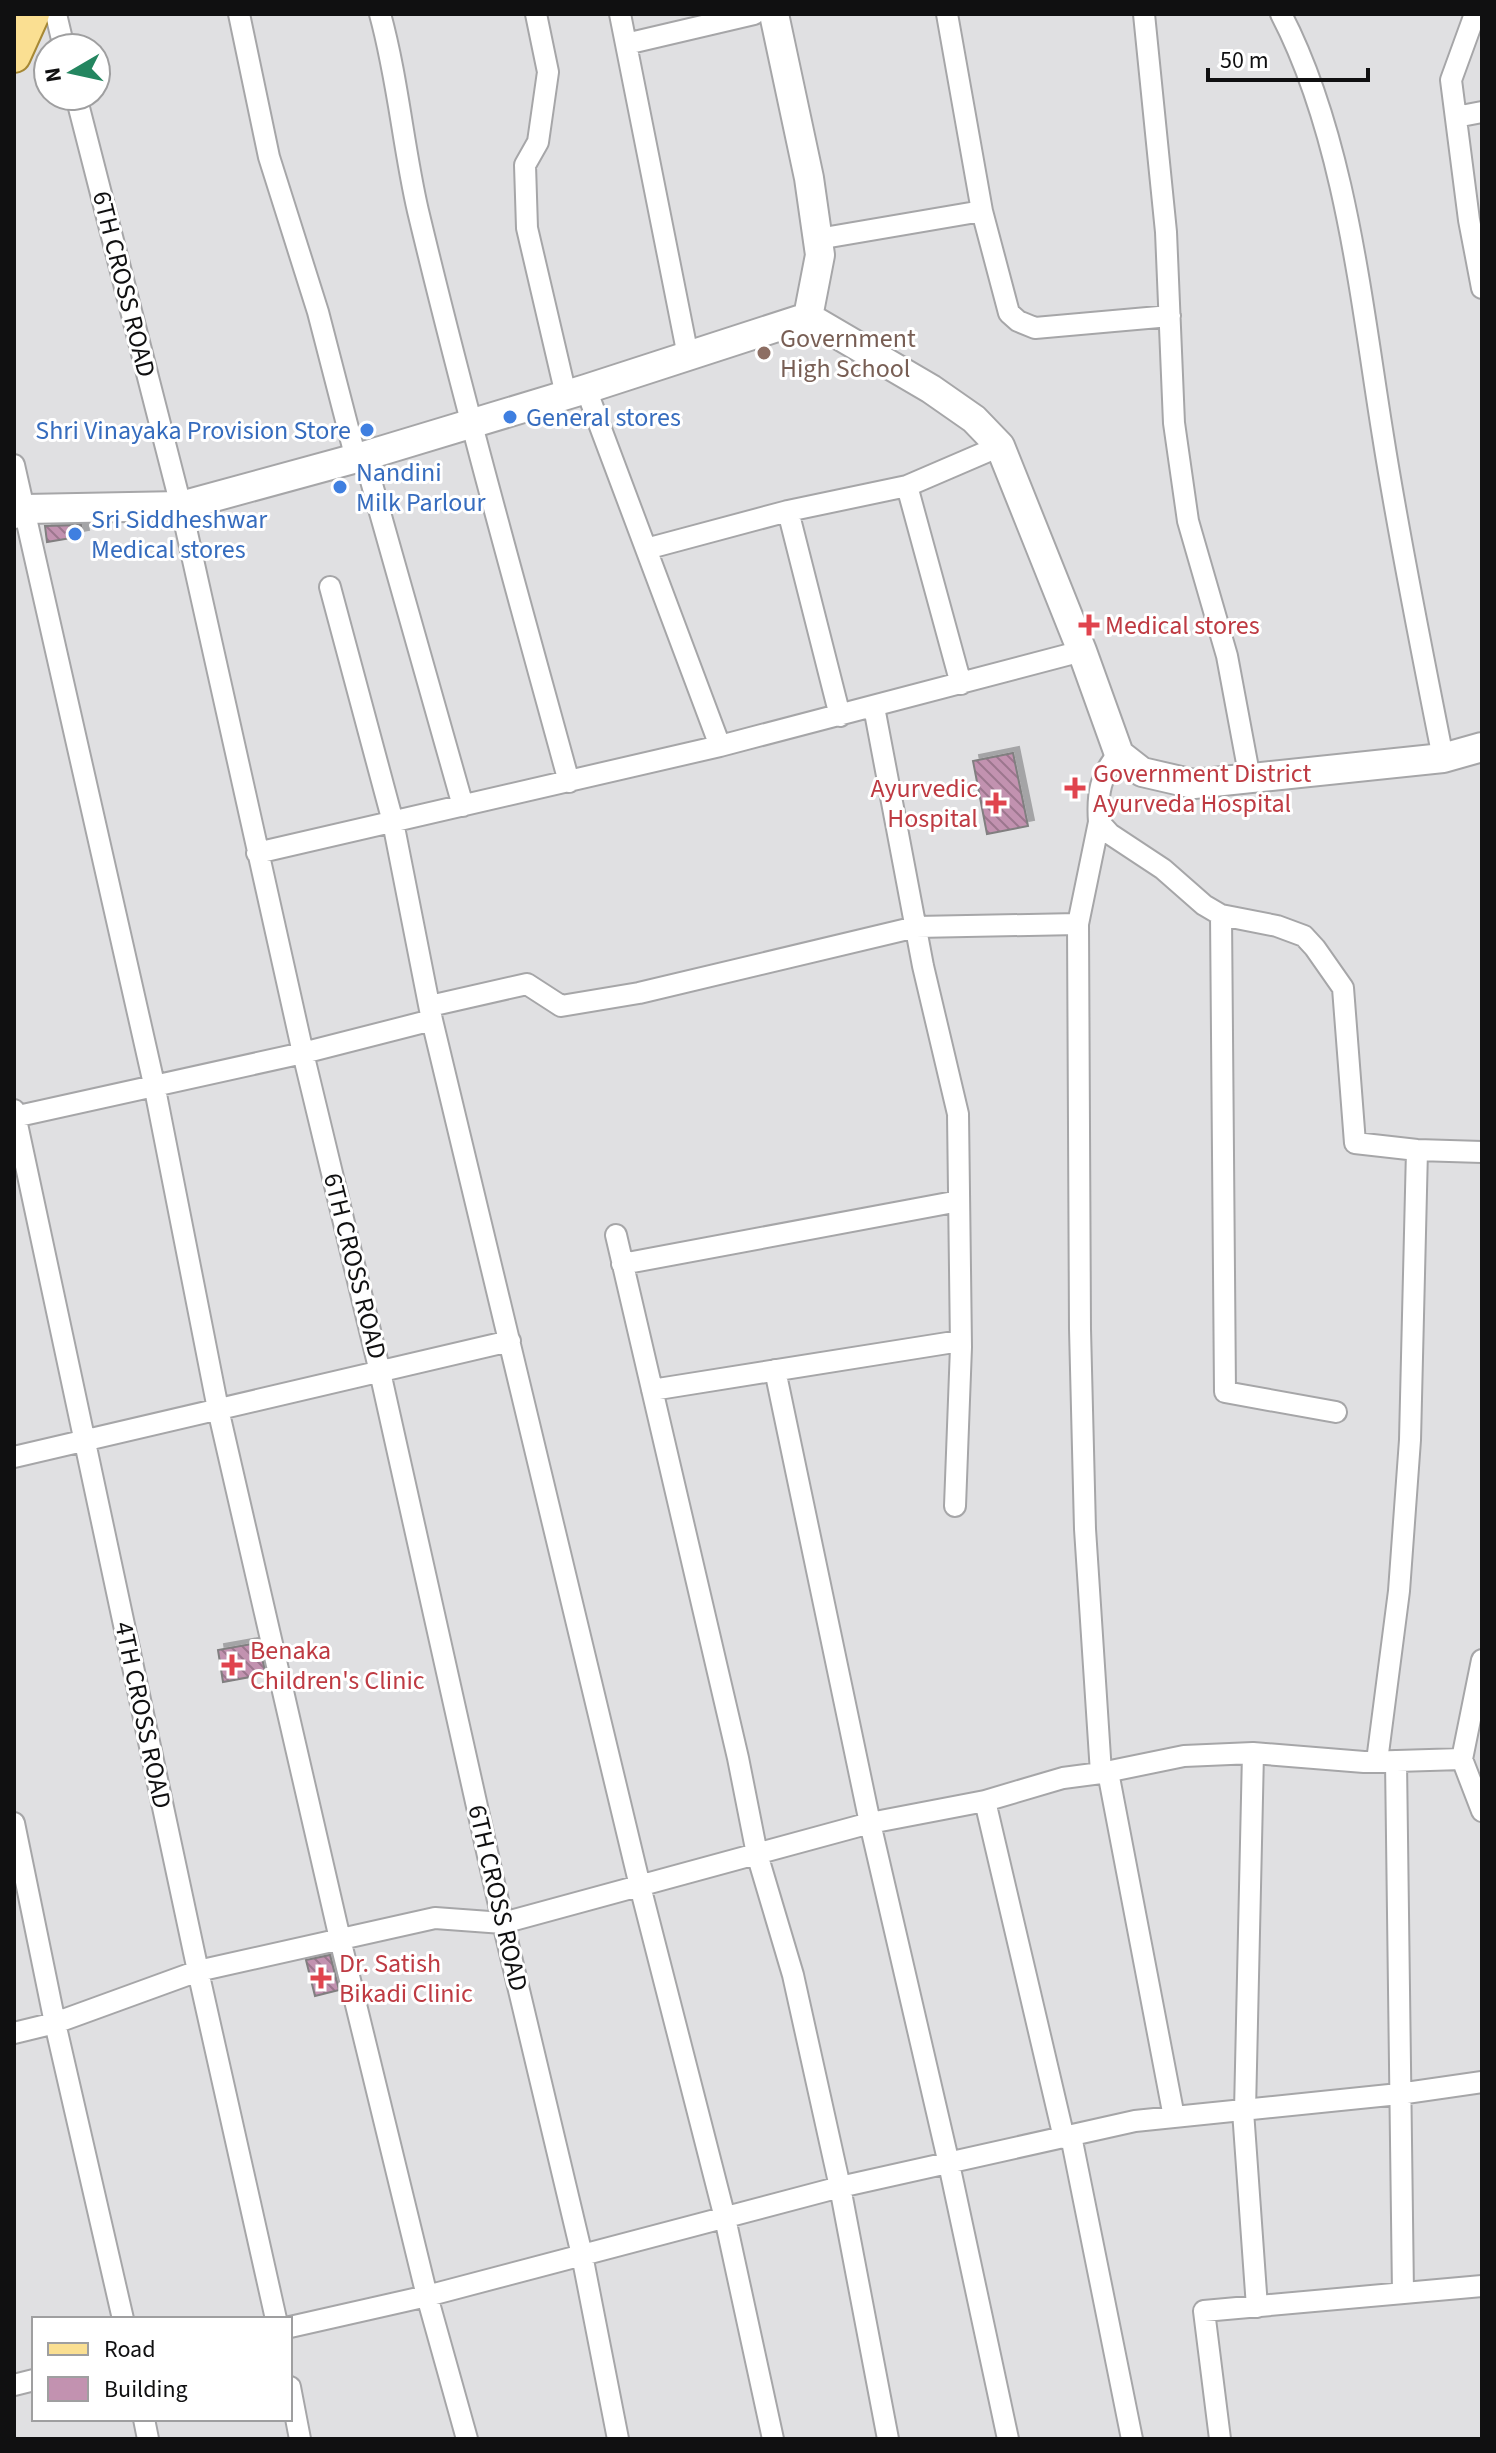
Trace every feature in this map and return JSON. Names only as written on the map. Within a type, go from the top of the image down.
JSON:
[{"type":"main road","points":[[14,56],[33,14]]},
{"type":"street","points":[[239,14],[269,157],[318,312],[463,806]]},
{"type":"street","points":[[380,14],[417,206],[470,424],[569,782]]},
{"type":"street","points":[[536,14],[548,72],[538,142],[525,165],[527,228],[576,392],[646,549],[720,746]]},
{"type":"street","points":[[620,14],[688,356]]},
{"type":"street","points":[[626,44],[754,14]]},
{"type":"street","points":[[774,14],[809,178],[820,255],[808,317]]},
{"type":"street","points":[[947,14],[982,211],[1009,313],[1018,321],[1035,328],[1170,316]]},
{"type":"street","points":[[1144,14],[1166,232],[1174,423],[1188,521],[1227,656],[1250,779]]},
{"type":"street","points":[[1281,14],[1313,86],[1352,244],[1396,521],[1443,758]]},
{"type":"street","points":[[1475,14],[1451,80],[1469,220],[1482,288]]},
{"type":"street","name":"6TH CROSS ROAD","points":[[80,112],[181,506],[257,853],[380,1372],[503,1923],[582,2255],[618,2439]]},
{"type":"street","points":[[1456,117],[1482,112]]},
{"type":"street","points":[[818,239],[982,211]]},
{"type":"street","points":[[19,512],[181,506],[360,458],[808,317],[931,389],[974,419],[1000,446],[1082,651],[1119,754],[1142,772],[1194,784],[1443,758],[1482,747]]},
{"type":"street","points":[[646,549],[788,511],[907,486],[1000,446]]},
{"type":"street","points":[[14,465],[19,512],[154,1084],[218,1409],[340,1939],[427,2296],[467,2439]]},
{"type":"street","points":[[907,486],[961,684]]},
{"type":"street","points":[[788,511],[840,716]]},
{"type":"street","points":[[330,587],[393,822],[431,1013],[640,1886],[725,2218],[773,2439]]},
{"type":"street","points":[[257,853],[720,746],[1082,651]]},
{"type":"street","points":[[874,707],[916,927],[958,1114],[960,1341],[955,1506]]},
{"type":"street","points":[[1119,754],[1110,763],[1097,795],[1099,822],[1078,924],[1080,1329],[1085,1529],[1104,1773],[1174,2117]]},
{"type":"street","points":[[1099,822],[1110,834],[1163,869],[1204,905],[1221,915],[1277,926],[1304,936],[1315,948],[1343,988],[1355,1143],[1417,1150],[1482,1152]]},
{"type":"street","points":[[1221,915],[1225,1392],[1336,1412]]},
{"type":"street","points":[[15,1115],[303,1053],[527,984],[561,1006],[639,993],[916,927],[1078,924]]},
{"type":"street","name":"4TH CROSS ROAD","points":[[15,1115],[198,1971],[276,2317]]},
{"type":"street","points":[[1403,2293],[1386,1761],[1410,1440],[1417,1150]]},
{"type":"street","points":[[622,1264],[959,1201]]},
{"type":"street","points":[[616,1235],[738,1758],[757,1854],[793,1975],[840,2187],[888,2439]]},
{"type":"street","points":[[14,1457],[510,1341]]},
{"type":"street","points":[[652,1390],[960,1341]]},
{"type":"street","points":[[775,1370],[870,1823],[949,2164],[1008,2439]]},
{"type":"street","points":[[1482,1660],[1477,1708],[1462,1759],[1482,1811]]},
{"type":"street","points":[[1253,1753],[1244,2111],[1257,2307]]},
{"type":"street","points":[[14,2033],[55,2023],[198,1971],[435,1918],[503,1923],[870,1823],[985,1801],[1063,1778],[1104,1773],[1184,1756],[1253,1753],[1386,1761],[1462,1759]]},
{"type":"street","points":[[985,1801],[1068,2137],[1132,2439]]},
{"type":"street","points":[[14,1823],[55,2023],[123,2317]]},
{"type":"street","points":[[292,2327],[427,2296],[840,2187],[1135,2121],[1399,2094],[1482,2082]]},
{"type":"street","points":[[1220,2439],[1204,2311],[1482,2286]]},
{"type":"street","points":[[292,2397],[300,2439]]},
{"type":"building","points":[[81,525],[83,536],[47,542],[45,526]]},
{"type":"building","points":[[1013,753],[1028,826],[987,834],[973,761]]},
{"type":"building","points":[[258,1643],[266,1674],[223,1682],[218,1650]]},
{"type":"building","points":[[330,1955],[339,1990],[315,1996],[306,1960]]},
{"type":"place","name":"Government High School","points":[[764,353]]},
{"type":"place","name":"General stores","points":[[510,417]]},
{"type":"place","name":"Shri Vinayaka Provision Store","points":[[367,430]]},
{"type":"place","name":"Nandini Milk Parlour","points":[[340,487]]},
{"type":"place","name":"Sri Siddheshwar Medical stores","points":[[75,534]]},
{"type":"place","name":"Medical stores","points":[[1089,625]]},
{"type":"place","name":"Government District Ayurveda Hospital","points":[[1075,788]]},
{"type":"place","name":"Ayurvedic Hospital","points":[[996,803]]},
{"type":"place","name":"Benaka Children's Clinic","points":[[232,1665]]},
{"type":"place","name":"Dr. Satish Bikadi Clinic","points":[[321,1978]]}]
